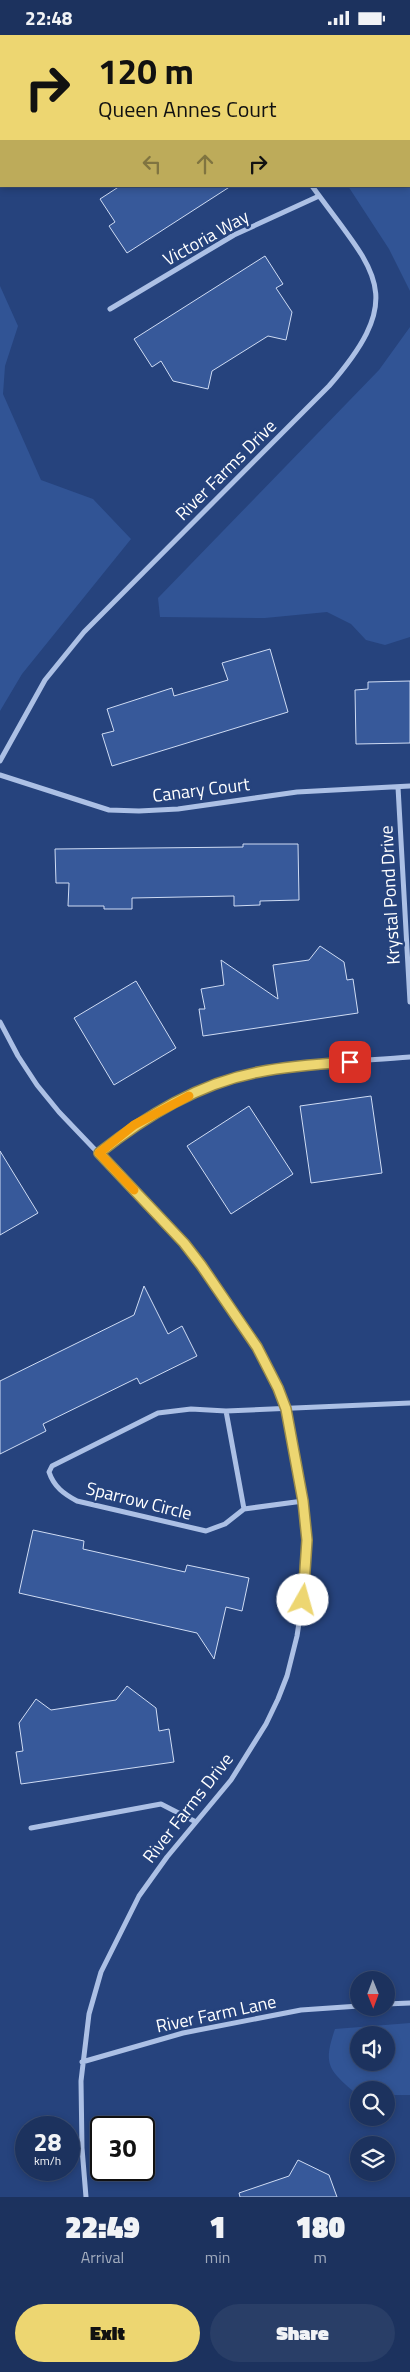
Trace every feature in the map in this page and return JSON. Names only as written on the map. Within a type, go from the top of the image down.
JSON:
[{"type":"street","name":"River Farms Drive","points":[[0,761],[45,679],[84,632],[329,386],[352,362],[364,344],[376,318],[379,304],[376,280],[362,253],[348,232],[313,187]]},
{"type":"street","name":"Victoria Way","points":[[110,309],[234,235],[319,196]]},
{"type":"street","name":"Canary Court","points":[[0,775],[109,810],[138,811],[178,809],[297,792],[410,786]]},
{"type":"street","name":"Krystal Pond Drive","points":[[398,787],[410,1002]]},
{"type":"street","name":"River Farms Drive","points":[[0,1022],[18,1056],[37,1085],[184,1243],[257,1347],[286,1409],[303,1501],[307,1540],[305,1584],[297,1636],[287,1677],[266,1724],[222,1793],[152,1877],[117,1937],[101,1972],[93,1996],[82,2062],[81,2121],[86,2197]]},
{"type":"street","points":[[99,1153],[134,1125],[178,1101],[216,1084],[257,1072],[291,1067],[410,1057]]},
{"type":"street","points":[[286,1409],[410,1403]]},
{"type":"street","name":"Sparrow Circle","points":[[244,1509],[225,1525],[206,1531],[77,1501],[62,1493],[52,1480],[49,1472],[52,1466],[158,1413],[191,1409],[226,1411],[286,1409]]},
{"type":"street","points":[[226,1411],[244,1509],[303,1501]]},
{"type":"street","points":[[31,1828],[161,1804],[196,1822]]},
{"type":"street","points":[[395,2004],[410,2003]]},
{"type":"street","name":"River Farm Lane","points":[[82,2062],[183,2033],[301,2010],[350,2007]]},
{"type":"shaded area","points":[[349,187],[410,187],[410,291],[389,249]]},
{"type":"shaded area","points":[[0,286],[18,326],[5,366],[3,394],[41,480],[93,499],[131,539],[22,674],[0,711]]},
{"type":"shaded area","points":[[410,327],[410,637],[385,645],[366,640],[351,624],[327,612],[265,618],[160,617],[158,598],[379,370]]},
{"type":"shaded area","points":[[410,2023],[410,2095],[395,2095],[395,2081],[350,2081],[350,2088],[338,2077],[330,2065],[329,2050],[335,2029],[350,2028],[350,2071],[395,2071],[395,2026],[372,2026]]},
{"type":"building","points":[[118,187],[229,187],[127,253],[109,226],[115,222],[100,199]]},
{"type":"building","points":[[265,256],[283,284],[276,288],[292,312],[286,340],[268,336],[212,371],[208,389],[173,381],[161,361],[152,367],[134,339]]},
{"type":"building","points":[[270,649],[288,712],[112,766],[102,734],[114,731],[107,709],[172,688],[174,696],[228,680],[222,663]]},
{"type":"building","points":[[410,681],[410,743],[356,744],[355,690],[368,689],[368,682]]},
{"type":"building","points":[[243,844],[298,844],[299,900],[260,901],[260,905],[234,906],[234,896],[132,898],[132,909],[104,909],[104,906],[68,906],[69,883],[56,883],[55,849],[243,847]]},
{"type":"building","points":[[320,946],[344,962],[347,980],[353,979],[358,1013],[203,1036],[199,1009],[205,1009],[201,989],[224,985],[221,960],[278,999],[273,965],[309,960]]},
{"type":"building","points":[[136,981],[176,1048],[114,1085],[74,1018]]},
{"type":"building","points":[[371,1096],[382,1173],[311,1183],[300,1106]]},
{"type":"building","points":[[249,1106],[293,1174],[231,1214],[187,1146]]},
{"type":"building","points":[[0,1151],[38,1213],[0,1235]]},
{"type":"building","points":[[144,1286],[168,1334],[182,1326],[197,1356],[140,1384],[137,1378],[43,1424],[46,1431],[0,1454],[0,1381],[134,1315]]},
{"type":"building","points":[[33,1530],[84,1541],[83,1549],[185,1572],[187,1565],[249,1578],[242,1611],[226,1607],[214,1659],[197,1633],[19,1593]]},
{"type":"building","points":[[127,1686],[156,1708],[159,1731],[169,1729],[174,1762],[21,1784],[16,1752],[23,1751],[19,1723],[36,1699],[51,1710],[116,1700]]},
{"type":"building","points":[[298,2160],[329,2175],[337,2197],[240,2197],[239,2193],[289,2176]]},
{"type":"slow traffic","points":[[134,1190],[99,1153],[134,1125],[189,1096]]},
{"type":"route","points":[[303,1600],[307,1540],[303,1501],[286,1409],[278,1388],[257,1347],[201,1265],[184,1243],[99,1153],[134,1125],[178,1101],[216,1084],[257,1072],[350,1062]]}]
